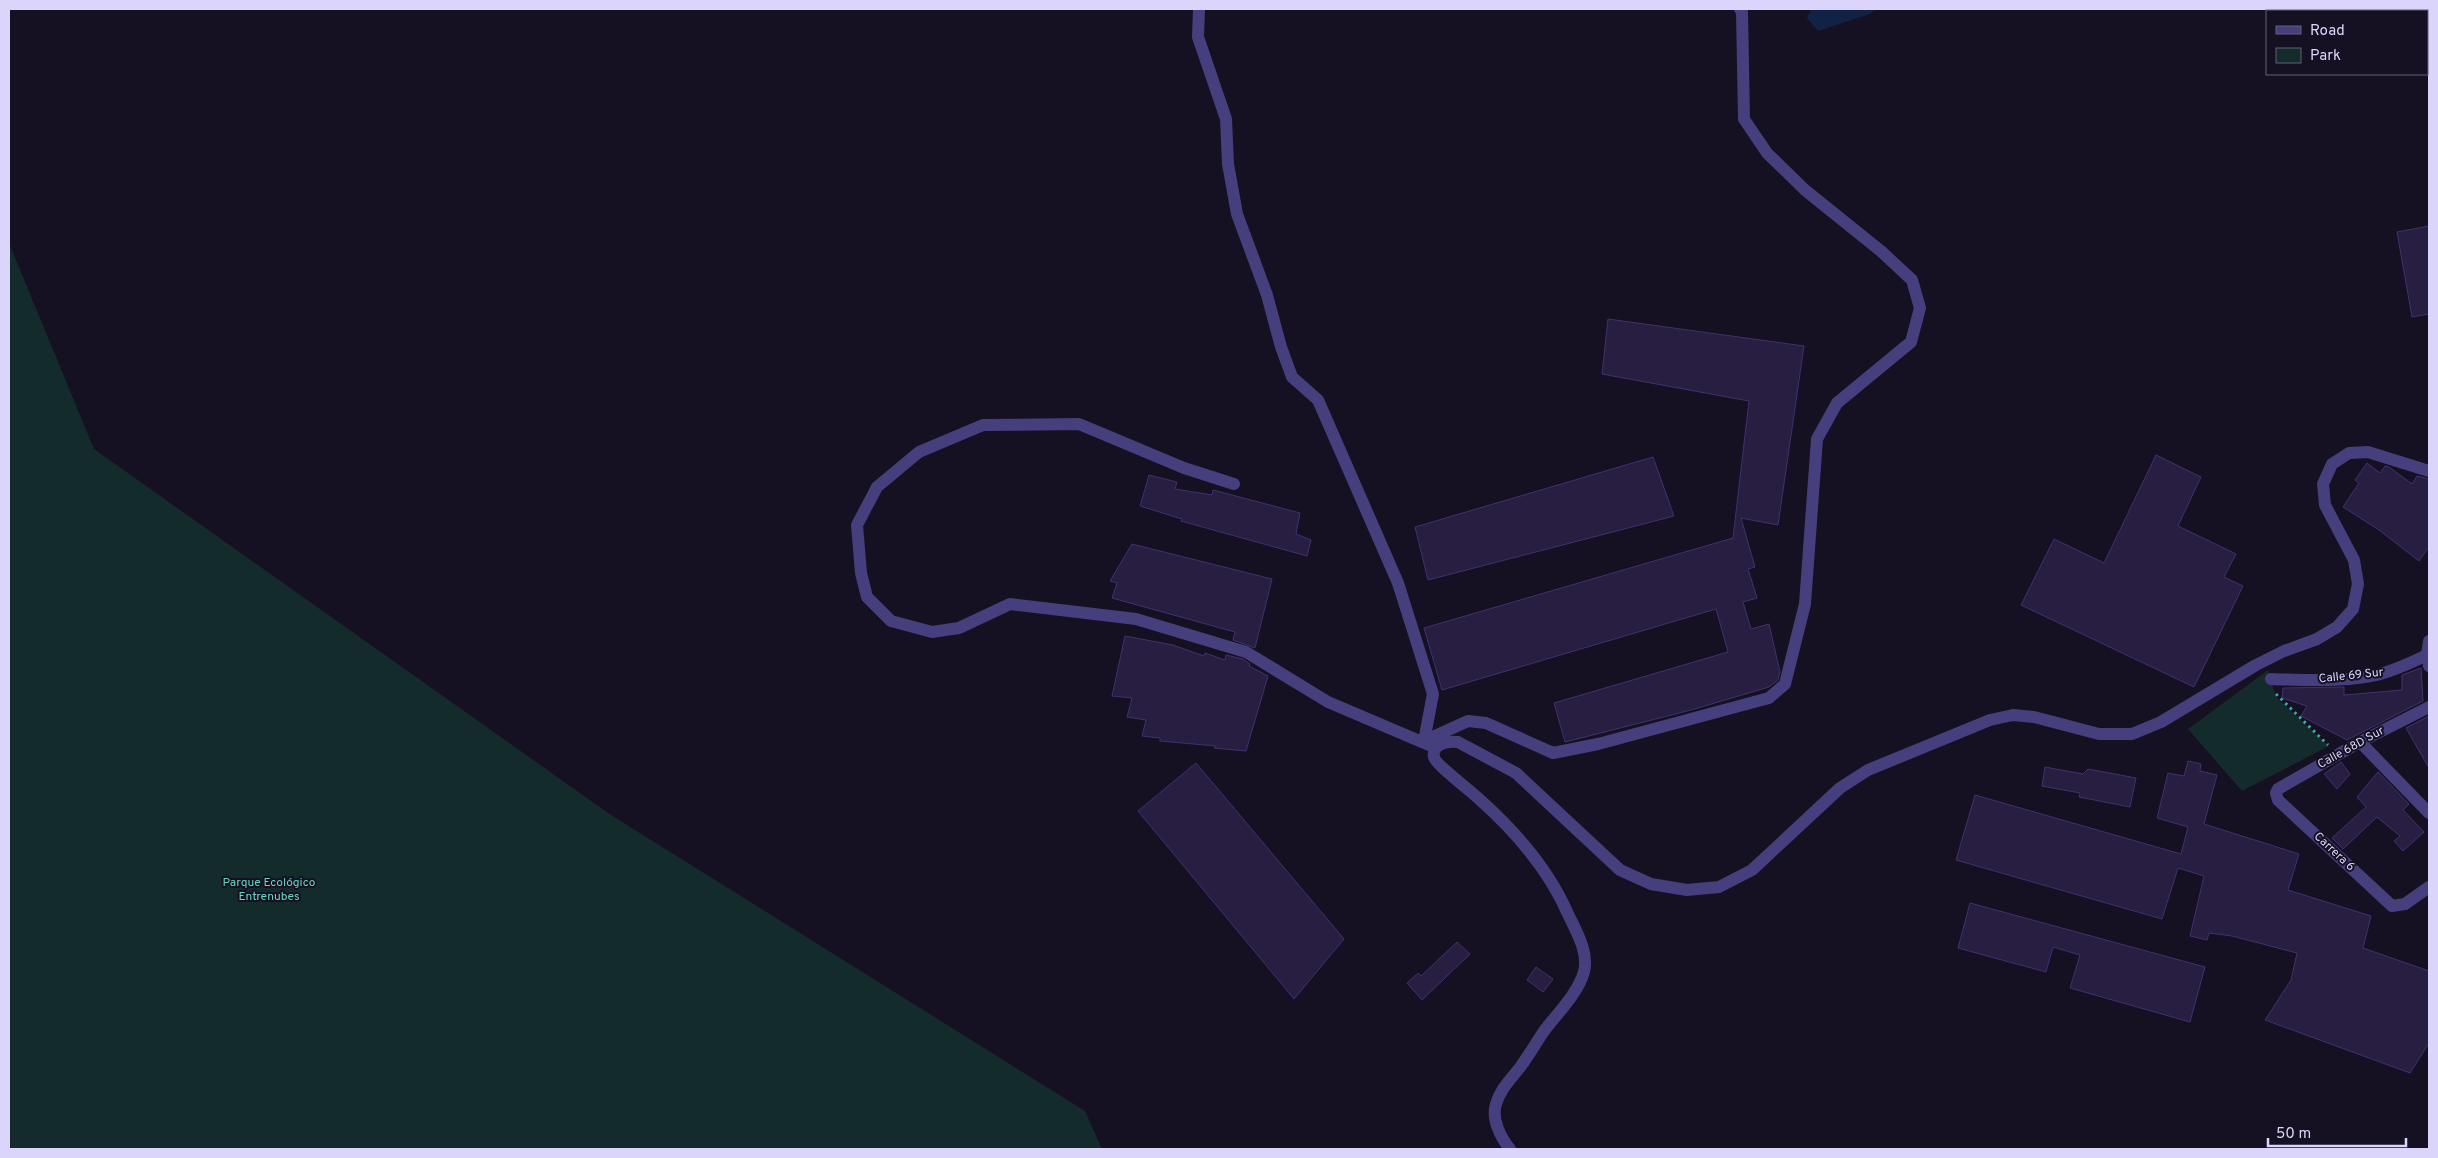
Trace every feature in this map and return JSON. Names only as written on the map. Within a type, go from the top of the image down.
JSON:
[{"type":"street","points":[[1199,9],[1198,37],[1226,119],[1228,164],[1236,214],[1267,295],[1281,347],[1292,377],[1318,400],[1398,583],[1433,694],[1432,710],[1424,741]]},
{"type":"street","points":[[1424,741],[1468,721],[1486,723],[1553,753],[1598,744],[1769,698],[1785,684],[1805,604],[1817,439],[1837,403],[1911,342],[1920,308],[1912,280],[1882,252],[1805,190],[1767,153],[1744,119],[1742,12],[1740,9]]},
{"type":"street","points":[[1234,484],[1184,468],[1080,424],[984,425],[919,452],[877,487],[857,525],[860,573],[867,598],[891,621],[932,632],[959,628],[1010,604],[1136,619],[1246,652],[1328,702],[1424,741],[1434,750]]},
{"type":"street","points":[[1510,1149],[1503,1141],[1496,1122],[1495,1105],[1504,1087],[1572,994],[1584,972],[1585,954],[1567,911],[1541,868],[1501,818],[1439,766],[1434,758],[1434,750],[1440,744],[1448,741],[1458,742],[1516,773],[1620,870],[1652,884],[1687,890],[1719,887],[1752,870],[1840,788],[1868,770],[1990,720],[2014,715],[2034,717],[2099,734],[2132,734],[2161,722],[2284,651],[2317,640],[2337,627],[2353,609],[2358,584],[2354,560],[2325,505],[2323,484],[2332,464],[2349,453],[2368,452],[2429,471]]},
{"type":"street","points":[[2428,660],[2429,641]]},
{"type":"street","name":"Calle 69 Sur","points":[[2271,679],[2305,680],[2374,676],[2428,660]]},
{"type":"street","name":"Calle 68D Sur","points":[[2276,794],[2278,790],[2338,754],[2429,706]]},
{"type":"street","points":[[2360,742],[2429,813]]},
{"type":"street","name":"Carrera 6","points":[[2276,794],[2278,800],[2392,906],[2405,904],[2429,887]]},
{"type":"path","points":[[2271,679],[2276,697],[2338,754]]},
{"type":"green space","name":"Parque Ecológico Entrenubes","points":[[9,243],[94,449],[611,815],[1085,1111],[1102,1149],[9,1149]]},
{"type":"green space","points":[[2268,670],[2276,697],[2329,746],[2242,791],[2188,729]]},
{"type":"water","points":[[1811,9],[1876,9],[1870,14],[1818,31],[1807,18]]},
{"type":"building","points":[[2429,226],[2429,314],[2412,317],[2397,232]]},
{"type":"building","points":[[1608,319],[1804,346],[1778,525],[1741,518],[1755,567],[1748,569],[1757,598],[1743,602],[1751,629],[1769,624],[1780,672],[1778,680],[1769,687],[1691,710],[1565,742],[1554,703],[1728,652],[1716,609],[1442,690],[1424,628],[1733,538],[1749,401],[1602,374]]},
{"type":"building","points":[[2156,455],[2201,477],[2178,526],[2236,554],[2224,577],[2243,586],[2194,687],[2021,605],[2054,539],[2104,563]]},
{"type":"building","points":[[1653,457],[1674,516],[1428,580],[1415,527]]},
{"type":"building","points":[[2367,463],[2380,473],[2385,466],[2389,467],[2412,484],[2417,476],[2429,479],[2429,547],[2419,561],[2379,530],[2343,507],[2359,483],[2355,480]]},
{"type":"building","points":[[1149,475],[1177,482],[1175,489],[1212,495],[1213,490],[1300,513],[1296,534],[1311,540],[1307,556],[1181,521],[1182,519],[1140,506]]},
{"type":"building","points":[[1132,544],[1272,579],[1255,648],[1233,640],[1235,632],[1112,598],[1117,583],[1110,581]]},
{"type":"building","points":[[1125,636],[1173,645],[1204,656],[1205,653],[1225,660],[1226,655],[1243,659],[1250,664],[1249,666],[1268,676],[1246,751],[1214,748],[1216,746],[1160,741],[1160,738],[1142,736],[1146,720],[1127,717],[1132,698],[1112,696]]},
{"type":"building","points":[[2421,668],[2423,701],[2347,740],[2301,716],[2307,706],[2282,698],[2283,688],[2344,687],[2344,695],[2402,690],[2402,675]]},
{"type":"building","points":[[2429,716],[2429,768],[2406,728]]},
{"type":"building","points":[[2188,761],[2201,764],[2200,771],[2217,775],[2204,824],[2299,854],[2288,890],[2371,916],[2363,948],[2429,971],[2429,1043],[2410,1073],[2265,1020],[2291,980],[2297,953],[2232,936],[2209,933],[2207,940],[2190,936],[2204,876],[2178,868],[2162,919],[1956,860],[1975,795],[2181,854],[2188,827],[2157,818],[2168,773],[2184,776]]},
{"type":"building","points":[[2341,762],[2350,774],[2337,789],[2324,774]]},
{"type":"building","points":[[1196,763],[1344,939],[1294,999],[1138,811]]},
{"type":"building","points":[[2045,767],[2083,774],[2088,769],[2136,778],[2130,807],[2079,797],[2080,793],[2042,786]]},
{"type":"building","points":[[2378,772],[2409,804],[2403,810],[2424,832],[2403,851],[2394,841],[2400,836],[2377,817],[2343,849],[2332,838],[2366,807],[2357,797]]},
{"type":"building","points":[[1970,903],[2205,967],[2190,1022],[2070,988],[2080,955],[2053,947],[2046,972],[1958,948]]},
{"type":"building","points":[[1457,942],[1470,954],[1422,1000],[1407,983],[1418,973],[1421,976]]},
{"type":"building","points":[[1536,967],[1553,979],[1543,992],[1527,980]]}]
